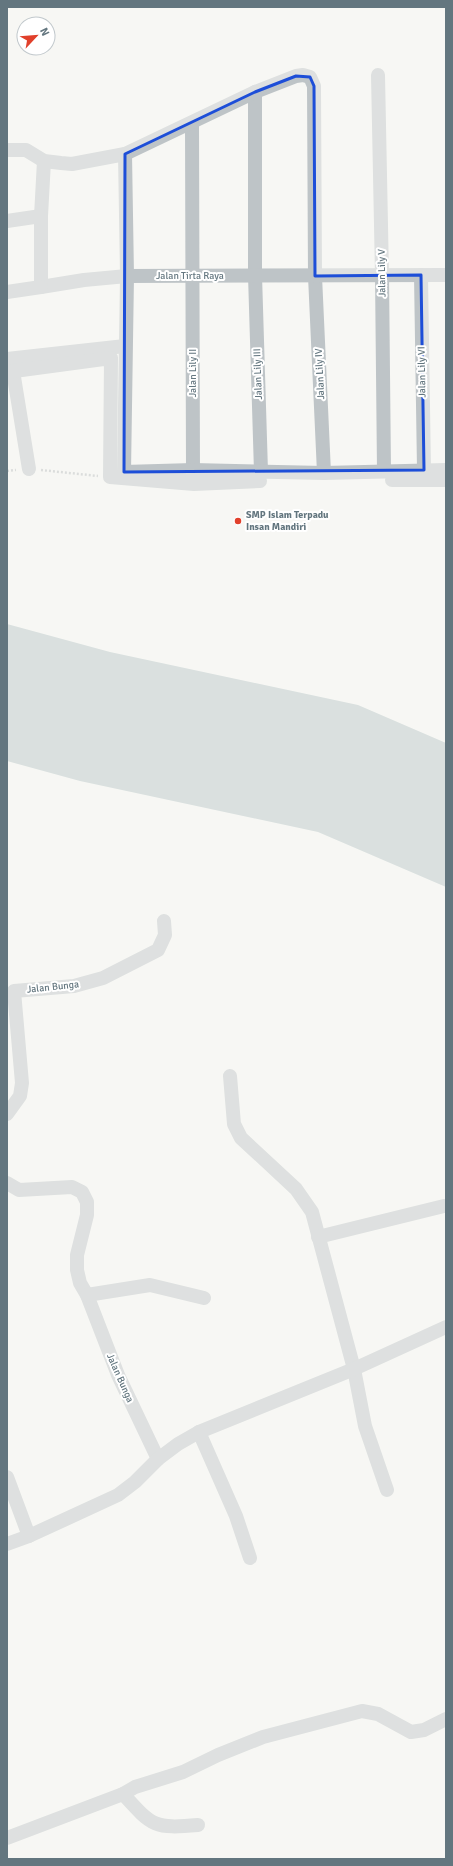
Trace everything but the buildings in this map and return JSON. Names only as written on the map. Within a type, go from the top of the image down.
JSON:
[{"type":"street","name":"Jalan Lily IV","points":[[255,92],[302,75],[310,77],[313,82],[315,276],[324,472]]},
{"type":"street","name":"Jalan Lily V","points":[[378,75],[384,471]]},
{"type":"street","points":[[7,150],[26,150],[44,160],[72,164],[125,154],[192,124],[255,92]]},
{"type":"street","name":"Jalan Lily III","points":[[255,92],[255,275],[261,472]]},
{"type":"street","name":"Jalan Lily II","points":[[192,124],[193,470]]},
{"type":"street","points":[[125,154],[127,276],[124,472],[193,470],[261,472],[446,470]]},
{"type":"street","points":[[41,288],[41,216],[44,160]]},
{"type":"street","points":[[7,221],[41,216]]},
{"type":"street","name":"Jalan Lily VI","points":[[421,275],[424,470]]},
{"type":"street","name":"Jalan Tirta Raya","points":[[7,292],[41,288],[84,280],[127,276],[446,275]]},
{"type":"street","points":[[9,367],[125,346]]},
{"type":"street","points":[[9,367],[111,358],[110,477],[194,484],[260,480],[446,480]]},
{"type":"street","points":[[9,367],[29,469]]},
{"type":"street","name":"Jalan Bunga","points":[[7,1114],[20,1096],[22,1083],[10,992],[74,986],[103,978],[158,950],[165,935],[164,921]]},
{"type":"street","points":[[230,1076],[234,1124],[236,1131],[241,1138],[283,1177],[306,1201],[312,1212],[354,1369],[365,1426],[387,1490]]},
{"type":"street","name":"Jalan Bunga","points":[[7,1183],[19,1190],[72,1187],[82,1192],[87,1202],[87,1215],[76,1255],[80,1283],[87,1295],[118,1375],[158,1459]]},
{"type":"street","points":[[318,1237],[444,1206]]},
{"type":"street","points":[[87,1295],[150,1285],[204,1298]]},
{"type":"street","points":[[7,1544],[29,1536],[118,1495],[135,1482],[158,1459],[178,1444],[199,1432],[354,1369],[446,1327]]},
{"type":"street","points":[[199,1432],[236,1516],[250,1558]]},
{"type":"street","points":[[7,1477],[29,1536]]},
{"type":"street","points":[[7,1838],[123,1794],[135,1787],[183,1772],[224,1752],[263,1737],[354,1712],[362,1711],[378,1714],[411,1732],[424,1730],[446,1720]]},
{"type":"street","points":[[123,1794],[144,1817],[152,1823],[174,1828],[198,1825]]},
{"type":"path","points":[[29,469],[110,477]]},
{"type":"highlighted area","points":[[296,76],[310,77],[314,86],[315,276],[421,275],[424,470],[124,472],[125,154],[255,92]]},
{"type":"shaded area","points":[[7,624],[110,652],[358,705],[446,743],[446,887],[318,832],[80,781],[7,761]]},
{"type":"place","name":"SMP Islam Terpadu Insan Mandiri","points":[[238,521]]}]
